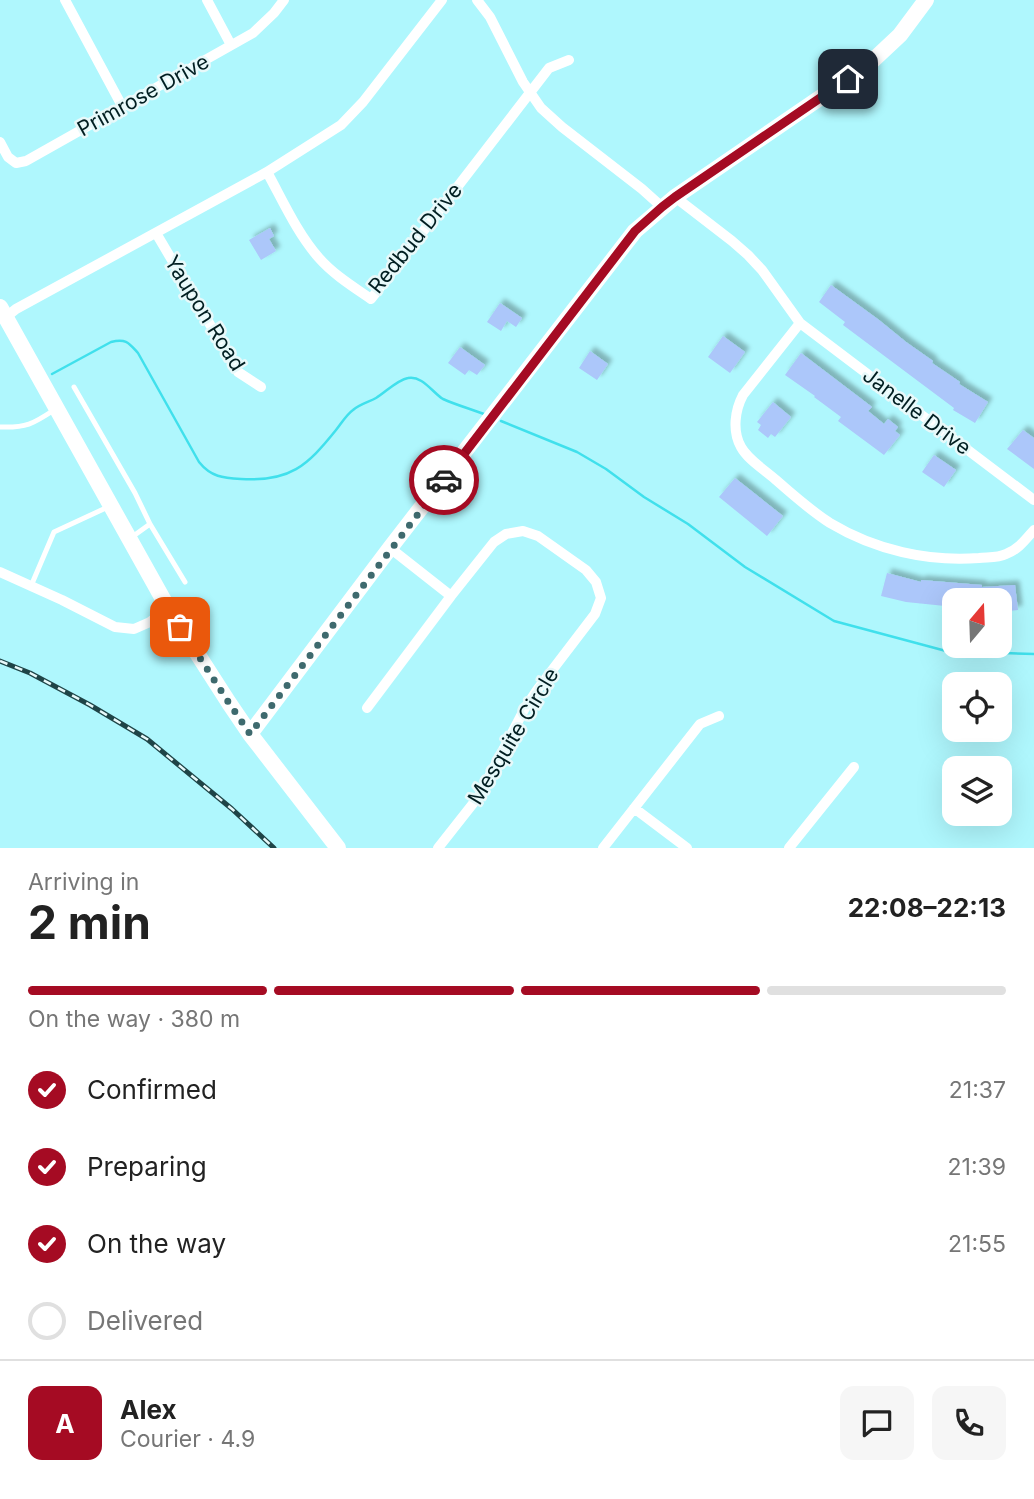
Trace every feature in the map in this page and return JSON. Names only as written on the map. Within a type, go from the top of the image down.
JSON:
[{"type":"street","points":[[65,0],[122,106]]},
{"type":"street","points":[[207,0],[231,45]]},
{"type":"street","name":"Primrose Drive","points":[[0,142],[8,158],[16,163],[26,161],[253,33],[284,0]]},
{"type":"street","points":[[338,848],[250,734],[168,608],[3,312],[16,309],[267,172],[341,125],[363,102],[442,0]]},
{"type":"street","name":"Janelle Drive","points":[[477,0],[490,17],[530,93],[541,108],[562,127],[642,189],[668,202],[748,255],[800,323],[1034,500]]},
{"type":"street","points":[[250,734],[635,231],[668,202],[868,65],[900,35],[926,0]]},
{"type":"street","name":"Redbud Drive","points":[[267,172],[302,234],[319,258],[342,279],[371,299],[549,68],[569,60]]},
{"type":"street","name":"Yaupon Road","points":[[156,233],[238,372],[261,387]]},
{"type":"street","points":[[800,323],[738,404],[737,434],[740,446],[750,457],[806,506],[830,523],[857,537],[913,555],[967,559],[1004,555],[1014,550],[1034,530]]},
{"type":"street","name":"Mesquite Circle","points":[[367,708],[451,596],[499,538],[506,534],[523,531],[538,536],[586,570],[596,582],[601,598],[595,614],[537,690],[479,796],[438,848]]},
{"type":"street","points":[[390,548],[451,596]]},
{"type":"street","points":[[0,572],[115,627],[134,629],[150,622],[168,608]]},
{"type":"street","points":[[603,848],[700,724],[719,716]]},
{"type":"street","points":[[789,848],[854,767]]},
{"type":"street","points":[[634,808],[687,848]]},
{"type":"lane","points":[[74,387],[185,582]]},
{"type":"lane","points":[[0,427],[22,428],[57,409]]},
{"type":"lane","points":[[31,586],[54,532],[111,505]]},
{"type":"lane","points":[[130,539],[150,524]]},
{"type":"building","points":[[270,228],[274,236],[269,239],[276,251],[261,260],[249,240]]},
{"type":"building","points":[[831,285],[933,361],[932,363],[960,382],[959,384],[988,402],[975,423],[953,410],[954,408],[843,325],[845,322],[819,302]]},
{"type":"building","points":[[500,303],[522,318],[516,327],[507,321],[501,331],[487,322]]},
{"type":"building","points":[[723,336],[745,352],[730,373],[708,357]]},
{"type":"building","points":[[460,347],[485,365],[477,375],[469,370],[465,375],[448,363]]},
{"type":"building","points":[[590,351],[608,364],[597,380],[579,368]]},
{"type":"building","points":[[801,353],[872,407],[868,411],[884,424],[888,419],[898,427],[895,431],[900,435],[884,455],[838,421],[841,417],[785,375]]},
{"type":"building","points":[[773,402],[791,417],[775,437],[771,434],[768,438],[758,430],[761,425],[757,422]]},
{"type":"building","points":[[1023,430],[1034,438],[1034,469],[1007,449]]},
{"type":"building","points":[[934,455],[956,470],[944,487],[922,472]]},
{"type":"building","points":[[735,478],[783,516],[767,536],[719,497]]},
{"type":"building","points":[[887,573],[921,582],[982,587],[1015,585],[1018,610],[1012,611],[1012,588],[942,588],[942,606],[881,596]]},
{"type":"waterway","points":[[52,374],[111,342],[127,342],[138,353],[199,462],[213,474],[235,479],[272,478],[296,469],[326,443],[350,412],[408,378],[418,379],[443,399],[484,414]]},
{"type":"waterway","points":[[501,421],[577,452],[606,469],[688,524],[745,567],[834,621],[946,651],[1034,654]]},
{"type":"railway","points":[[0,661],[30,673],[147,739],[232,809],[274,848]]},
{"type":"way so far","points":[[180,627],[250,734],[444,480]]},
{"type":"route","points":[[444,480],[635,231],[675,197],[848,79]]}]
